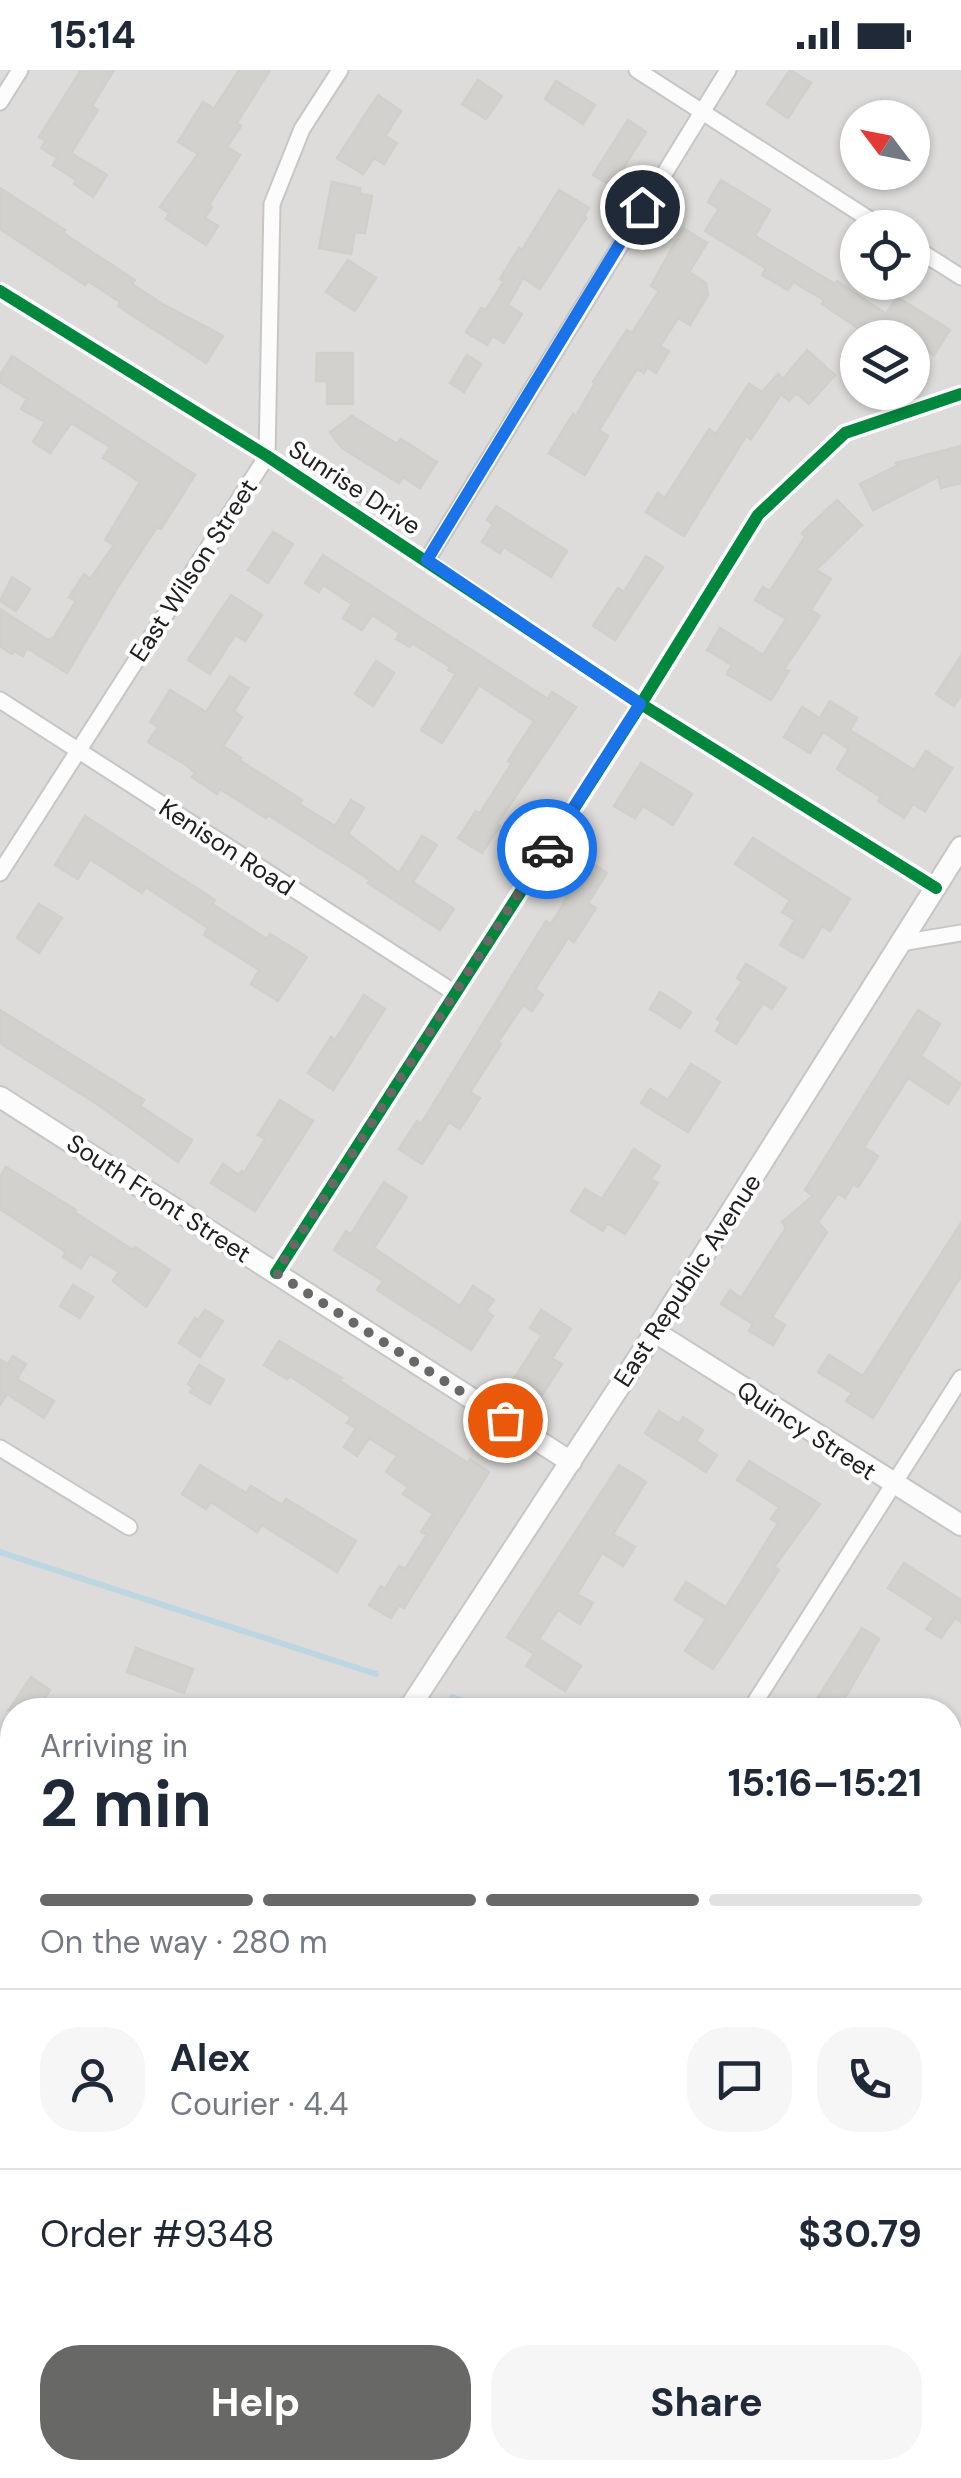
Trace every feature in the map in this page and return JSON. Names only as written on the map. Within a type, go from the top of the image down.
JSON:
[{"type":"street","points":[[0,102],[20,70]]},
{"type":"street","name":"East Wilson Street","points":[[0,873],[266,456],[272,204],[302,129],[340,70]]},
{"type":"street","points":[[637,70],[855,210]]},
{"type":"street","points":[[427,560],[728,70]]},
{"type":"street","points":[[930,258],[961,278]]},
{"type":"street","name":"Sunrise Drive","points":[[0,291],[266,456],[640,704],[936,888]]},
{"type":"street","points":[[276,1273],[758,514],[845,433],[961,394]]},
{"type":"street","name":"Kenison Road","points":[[0,700],[455,992]]},
{"type":"street","name":"East Republic Avenue","points":[[416,1698],[655,1332],[961,847]]},
{"type":"street","points":[[901,943],[961,933]]},
{"type":"street","name":"South Front Street","points":[[0,1096],[570,1462]]},
{"type":"street","name":"Quincy Street","points":[[655,1332],[961,1525]]},
{"type":"street","points":[[758,1698],[961,1378]]},
{"type":"street","points":[[0,1448],[129,1527]]},
{"type":"shaded area","points":[[0,70],[961,70],[961,1698],[0,1698]]},
{"type":"building","points":[[81,70],[114,70],[92,106],[98,110],[71,153],[107,175],[93,197],[53,165],[57,158],[41,148],[46,141],[39,137]]},
{"type":"building","points":[[239,70],[270,70],[227,147],[240,155],[209,205],[212,207],[205,218],[218,226],[206,245],[166,219],[169,213],[160,207],[198,154],[178,142],[203,102],[214,109]]},
{"type":"building","points":[[790,70],[811,83],[788,118],[767,104]]},
{"type":"building","points":[[478,80],[502,96],[486,119],[462,104]]},
{"type":"building","points":[[556,81],[595,105],[583,124],[545,99]]},
{"type":"building","points":[[378,95],[401,111],[385,136],[397,143],[384,164],[374,158],[363,174],[337,158]]},
{"type":"building","points":[[628,120],[646,132],[612,186],[593,175]]},
{"type":"building","points":[[721,180],[770,210],[755,236],[835,284],[840,283],[840,300],[865,300],[886,314],[895,300],[902,300],[950,330],[934,355],[930,352],[930,320],[846,320],[822,304],[824,300],[793,282],[788,290],[762,275],[766,268],[705,231],[719,209],[708,202]]},
{"type":"building","points":[[332,182],[360,188],[360,194],[372,196],[365,233],[355,232],[351,254],[319,248]]},
{"type":"building","points":[[0,188],[135,280],[132,284],[223,336],[206,363],[118,306],[120,302],[88,281],[85,285],[0,229]]},
{"type":"building","points":[[559,190],[589,208],[586,218],[540,289],[523,278],[508,305],[522,314],[504,343],[493,336],[487,345],[466,332],[481,308],[486,310],[504,281],[500,279]]},
{"type":"building","points":[[683,228],[707,243],[689,272],[706,283],[708,295],[690,325],[678,318],[660,346],[669,351],[656,373],[647,367],[644,373],[637,369],[599,430],[608,436],[585,475],[549,453],[627,330],[632,333],[659,291],[651,286]]},
{"type":"building","points":[[348,260],[376,278],[355,311],[326,292]]},
{"type":"building","points":[[807,350],[835,375],[809,404],[796,393],[789,401],[781,394],[751,439],[746,436],[684,536],[646,512],[658,493],[665,498],[709,429],[716,434],[749,384],[762,392],[778,374],[783,379]]},
{"type":"building","points":[[317,353],[353,353],[353,404],[327,404],[327,381],[316,381]]},
{"type":"building","points":[[467,355],[481,364],[464,392],[450,383]]},
{"type":"building","points":[[12,356],[195,475],[119,585],[67,673],[27,648],[23,656],[0,646],[0,609],[48,640],[54,637],[76,601],[69,597],[84,574],[90,579],[114,545],[105,540],[140,482],[103,458],[110,447],[71,423],[50,453],[33,442],[45,422],[21,409],[27,399],[0,382]]},
{"type":"building","points":[[352,416],[397,444],[401,439],[437,462],[420,488],[403,477],[399,483],[342,448],[330,432]]},
{"type":"building","points":[[961,446],[961,483],[941,488],[938,477],[873,510],[860,484],[896,463]]},
{"type":"building","points":[[837,500],[862,525],[816,570],[831,579],[811,610],[820,616],[784,669],[789,671],[771,700],[727,674],[732,665],[707,650],[720,628],[763,655],[786,619],[755,600],[763,587],[770,591],[805,537],[802,533]]},
{"type":"building","points":[[496,506],[567,551],[551,577],[504,547],[500,553],[482,542],[493,524],[487,520]]},
{"type":"building","points":[[273,532],[293,544],[268,583],[248,570]]},
{"type":"building","points":[[323,555],[548,699],[552,692],[576,707],[497,824],[500,826],[482,853],[458,838],[476,811],[480,813],[534,721],[479,685],[442,743],[421,730],[456,674],[412,643],[410,647],[396,639],[400,633],[372,615],[362,630],[343,618],[352,604],[323,585],[319,592],[305,583]]},
{"type":"building","points":[[646,556],[663,567],[615,640],[593,626],[618,588],[624,592]]},
{"type":"building","points":[[12,577],[30,589],[16,611],[0,601]]},
{"type":"building","points":[[231,595],[262,615],[245,641],[235,635],[210,674],[188,660]]},
{"type":"building","points":[[961,656],[961,695],[954,706],[936,694]]},
{"type":"building","points":[[376,661],[394,673],[373,706],[355,694]]},
{"type":"building","points":[[230,676],[248,688],[234,711],[242,717],[223,746],[239,760],[335,826],[351,800],[364,808],[348,834],[399,873],[422,836],[437,845],[413,882],[454,909],[440,930],[268,815],[266,818],[220,789],[217,794],[192,777],[195,773],[186,765],[148,742],[158,727],[150,722],[170,690],[206,712]]},
{"type":"building","points":[[830,701],[857,718],[850,730],[914,770],[926,751],[952,768],[925,811],[913,804],[904,818],[878,801],[881,797],[837,769],[849,749],[823,732],[810,753],[784,737],[802,707],[820,718]]},
{"type":"building","points":[[641,763],[692,794],[673,825],[643,806],[635,818],[614,806]]},
{"type":"building","points":[[85,816],[215,900],[212,904],[267,939],[270,934],[307,957],[278,1001],[251,984],[259,970],[204,935],[208,928],[146,887],[142,893],[90,859],[78,879],[55,865]]},
{"type":"building","points":[[753,838],[850,899],[830,931],[822,926],[803,958],[780,945],[795,920],[782,912],[790,900],[735,864]]},
{"type":"building","points":[[585,859],[607,873],[588,903],[596,908],[574,942],[568,938],[535,989],[543,995],[532,1011],[523,1005],[498,1042],[501,1044],[470,1092],[480,1098],[460,1129],[449,1122],[422,1164],[399,1149],[417,1121],[421,1124],[546,921],[551,924],[567,898],[562,895]]},
{"type":"building","points":[[39,904],[62,918],[39,953],[17,938]]},
{"type":"building","points":[[746,964],[786,988],[772,1009],[763,1003],[736,1044],[716,1031],[721,1022],[717,1019],[742,982],[737,978]]},
{"type":"building","points":[[660,992],[691,1012],[680,1028],[650,1009]]},
{"type":"building","points":[[364,995],[385,1009],[333,1090],[308,1073]]},
{"type":"building","points":[[0,1010],[144,1100],[140,1106],[192,1140],[178,1162],[97,1104],[0,1043]]},
{"type":"building","points":[[918,1010],[940,1024],[921,1056],[961,1084],[948,1104],[908,1078],[864,1147],[878,1156],[858,1187],[853,1184],[845,1198],[838,1193],[818,1222],[827,1232],[772,1317],[785,1325],[773,1345],[749,1331],[753,1324],[721,1304],[730,1290],[741,1298],[786,1228],[782,1222],[813,1196],[805,1190]]},
{"type":"building","points":[[691,1064],[720,1082],[688,1132],[641,1103],[650,1089],[668,1100]]},
{"type":"building","points":[[280,1100],[313,1121],[255,1211],[211,1183],[223,1164],[239,1175],[244,1173],[265,1139],[258,1135]]},
{"type":"building","points":[[634,1149],[660,1166],[651,1179],[658,1183],[625,1234],[607,1223],[603,1231],[571,1211],[585,1189],[602,1199]]},
{"type":"building","points":[[6,1167],[170,1270],[146,1307],[113,1281],[119,1272],[90,1254],[81,1268],[63,1257],[66,1252],[0,1209],[0,1177]]},
{"type":"building","points":[[384,1182],[407,1197],[374,1248],[460,1306],[473,1286],[494,1300],[486,1311],[493,1316],[471,1350],[377,1290],[383,1281],[334,1250],[346,1231],[351,1234]]},
{"type":"building","points":[[961,1223],[961,1276],[873,1418],[846,1401],[852,1393],[818,1372],[829,1355],[863,1376]]},
{"type":"building","points":[[73,1285],[93,1297],[80,1318],[60,1306]]},
{"type":"building","points":[[205,1310],[223,1321],[200,1357],[179,1343]]},
{"type":"building","points":[[541,1310],[571,1329],[552,1358],[562,1364],[539,1400],[512,1382],[542,1335],[530,1328]]},
{"type":"building","points":[[279,1341],[342,1378],[340,1381],[468,1463],[470,1459],[489,1472],[404,1608],[399,1605],[391,1618],[369,1605],[399,1566],[405,1569],[427,1535],[421,1532],[433,1514],[403,1494],[408,1487],[386,1472],[397,1456],[369,1438],[357,1456],[344,1447],[356,1428],[347,1423],[351,1417],[290,1376],[287,1379],[264,1365]]},
{"type":"building","points":[[13,1356],[26,1364],[17,1379],[54,1401],[44,1418],[7,1394],[0,1405],[0,1360],[8,1364]]},
{"type":"building","points":[[199,1365],[224,1380],[210,1404],[190,1392],[193,1388],[188,1384]]},
{"type":"building","points":[[659,1411],[679,1424],[683,1417],[703,1430],[696,1441],[717,1455],[706,1472],[645,1433]]},
{"type":"building","points":[[749,1461],[820,1504],[774,1567],[779,1570],[713,1669],[685,1651],[706,1619],[675,1600],[686,1582],[726,1607],[778,1523],[771,1519],[779,1507],[737,1480]]},
{"type":"building","points":[[200,1465],[246,1493],[251,1486],[282,1505],[286,1499],[356,1541],[337,1572],[262,1525],[257,1532],[211,1502],[206,1509],[182,1494]]},
{"type":"building","points":[[619,1465],[646,1482],[613,1534],[635,1547],[623,1566],[602,1553],[577,1594],[593,1603],[580,1624],[558,1610],[539,1639],[581,1666],[565,1691],[526,1666],[534,1654],[507,1637]]},
{"type":"building","points":[[904,1563],[961,1600],[961,1622],[955,1618],[941,1638],[926,1629],[934,1618],[888,1588]]},
{"type":"building","points":[[862,1628],[879,1639],[845,1698],[818,1698]]},
{"type":"building","points":[[136,1648],[193,1669],[184,1693],[127,1672]]},
{"type":"building","points":[[31,1677],[50,1690],[45,1698],[17,1698]]},
{"type":"waterway","points":[[0,1552],[376,1674]]},
{"type":"cycle path","points":[[0,291],[267,456],[641,704],[936,888]]},
{"type":"cycle path","points":[[276,1273],[758,515],[845,433],[961,394]]},
{"type":"way so far","points":[[505,1420],[276,1273],[547,849]]},
{"type":"route","points":[[547,849],[640,704],[427,560],[642,207]]}]
